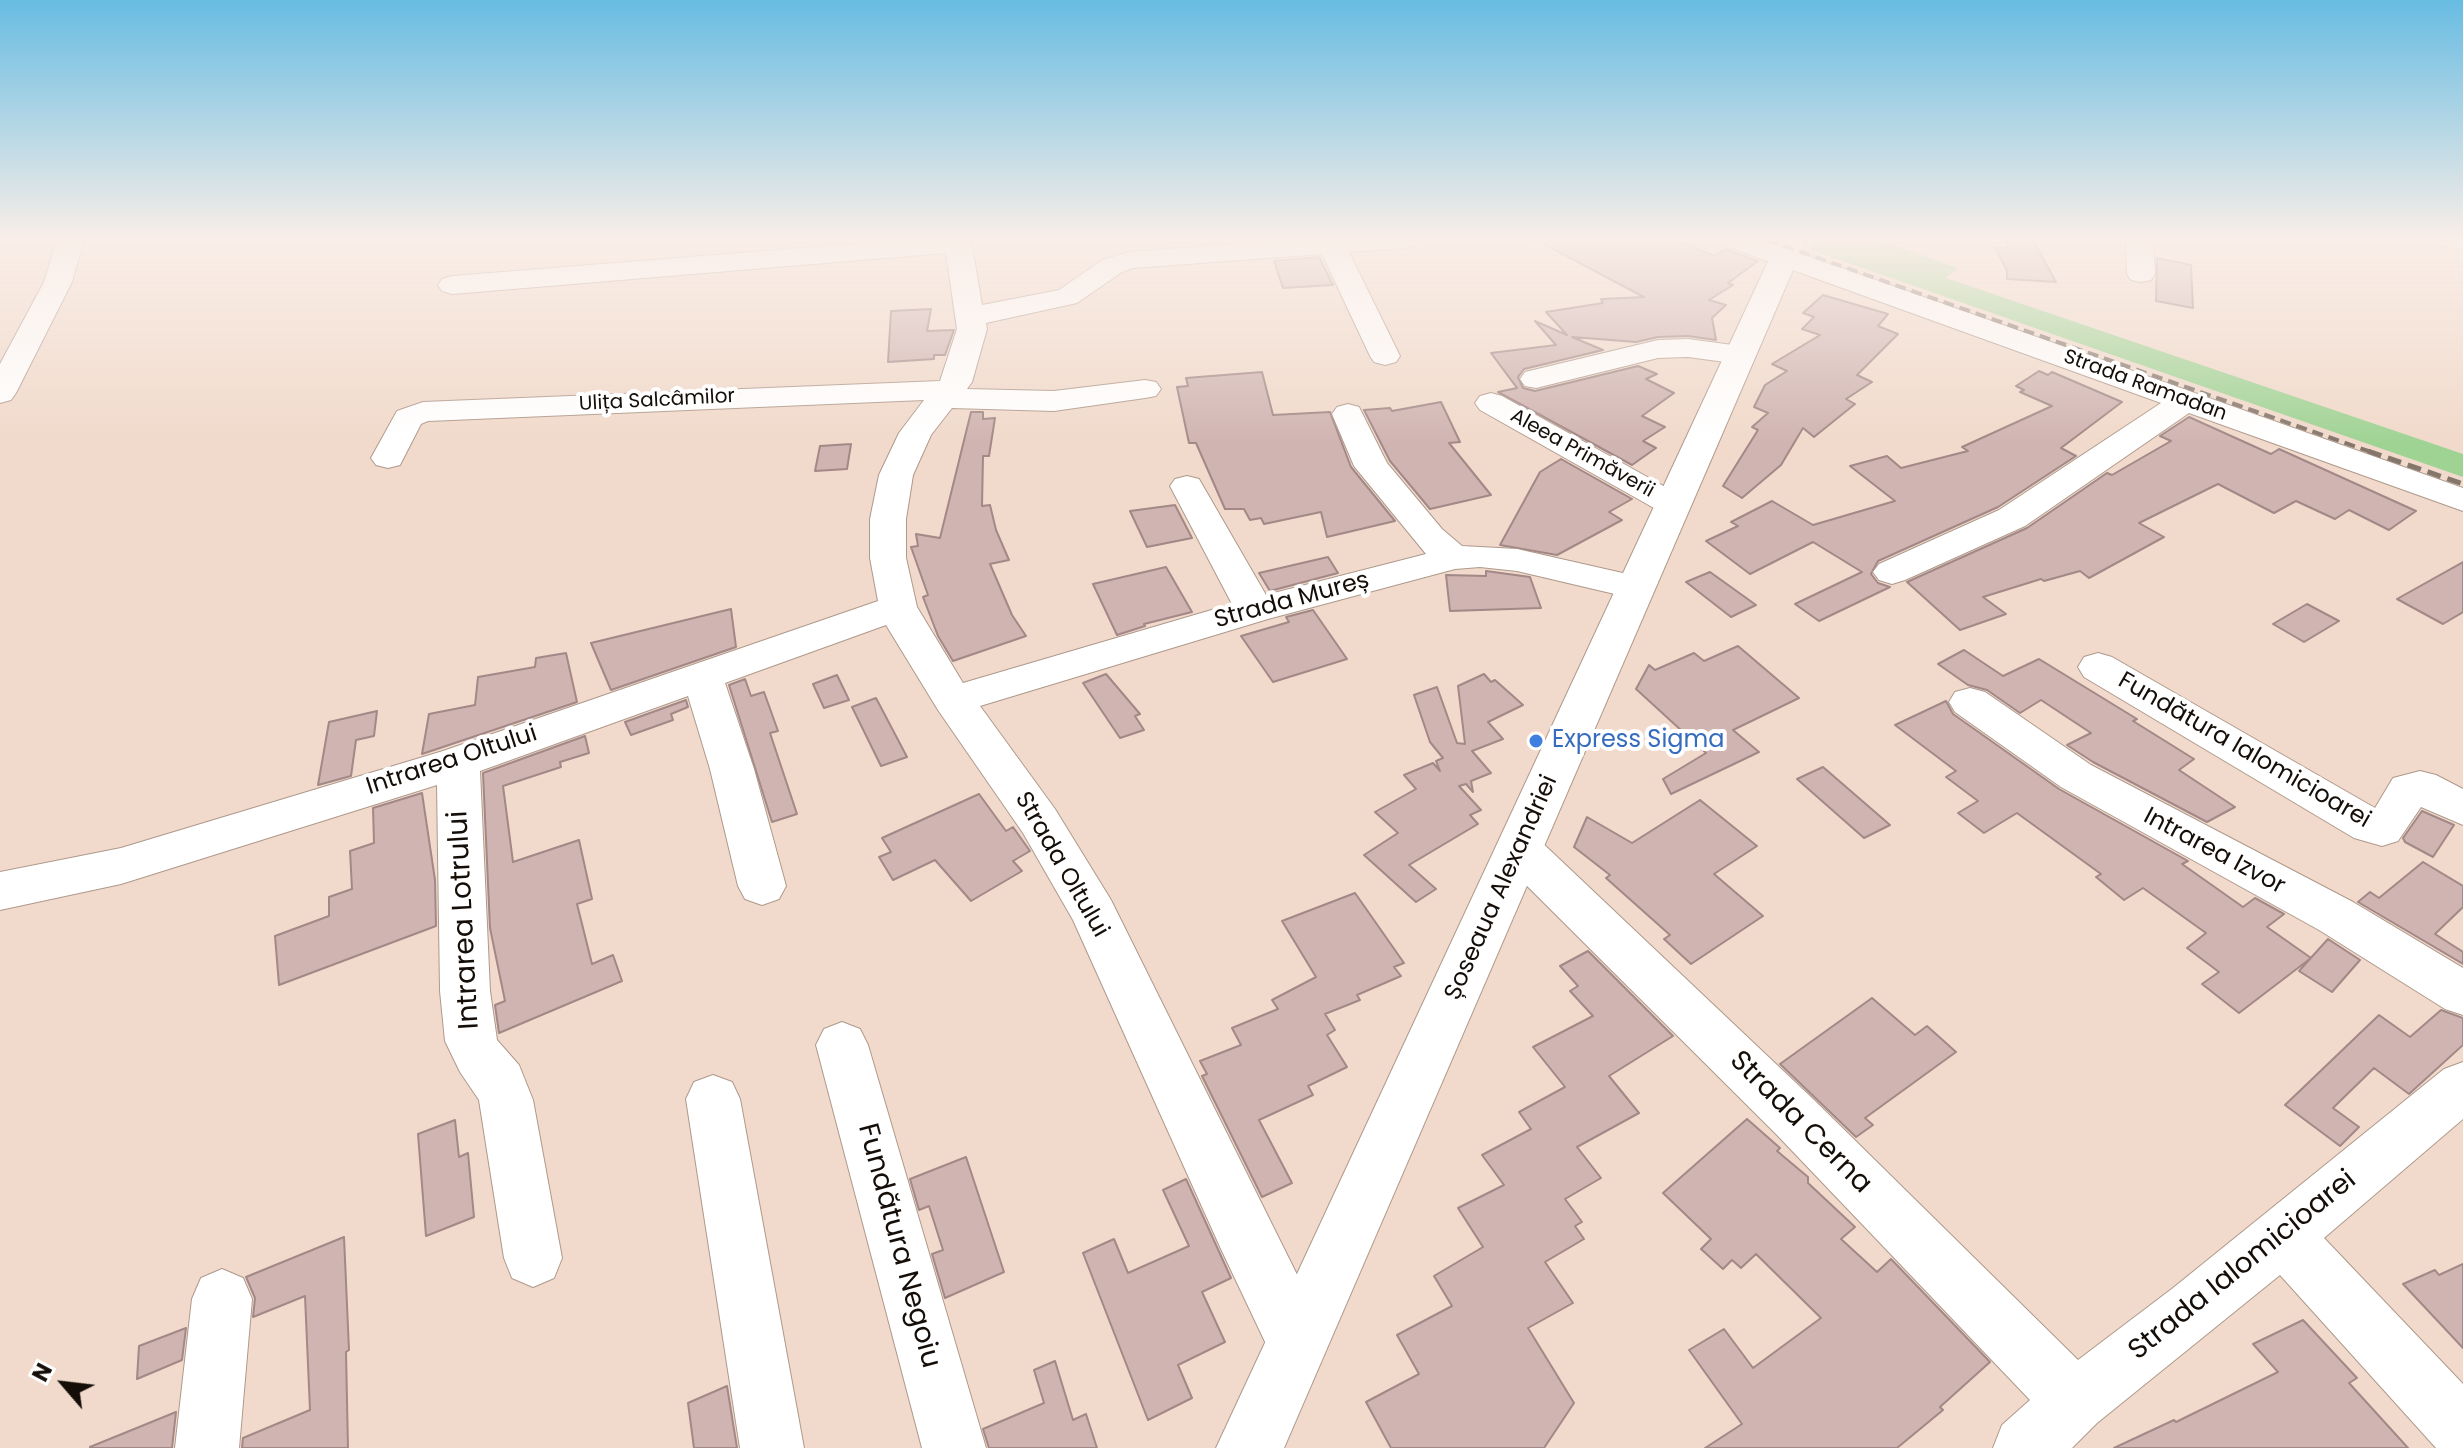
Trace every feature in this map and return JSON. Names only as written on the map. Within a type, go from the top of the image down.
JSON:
[{"type":"main road","name":"Șoseaua Alexandriei","points":[[1250,1448],[1761,308]]},
{"type":"street","points":[[0,393],[45,308]]},
{"type":"street","points":[[970,308],[972,318],[1006,308]]},
{"type":"street","points":[[1362,308],[1385,356]]},
{"type":"street","name":"Strada Ramadan","points":[[1941,308],[2185,401],[2463,500]]},
{"type":"street","name":"Strada Oltului","points":[[972,318],[969,339],[948,394],[915,433],[896,475],[888,519],[888,558],[898,607],[953,700],[1039,821],[1094,914],[1241,1229],[1297,1341]]},
{"type":"street","points":[[1536,379],[1658,349],[1688,348],[1740,355]]},
{"type":"street","points":[[948,394],[1054,401],[1145,389]]},
{"type":"street","name":"Ulița Salcâmilor","points":[[388,458],[408,418],[423,412],[641,401],[948,394]]},
{"type":"street","points":[[1892,572],[2012,518],[2185,401]]},
{"type":"street","name":"Aleea Primăverii","points":[[1491,403],[1673,505]]},
{"type":"street","points":[[1348,414],[1371,466],[1429,537],[1454,558]]},
{"type":"street","points":[[1187,486],[1255,610]]},
{"type":"street","name":"Strada Mureș","points":[[953,700],[1255,610],[1454,558],[1517,560],[1636,587]]},
{"type":"street","name":"Intrarea Oltului","points":[[0,891],[121,866],[458,762],[898,607]]},
{"type":"street","name":"Fundătura Ialomicioarei","points":[[2098,667],[2370,826],[2382,829],[2387,826],[2409,790],[2420,787],[2463,808]]},
{"type":"street","points":[[702,675],[732,769],[762,886]]},
{"type":"street","name":"Intrarea Izvor","points":[[1970,702],[2041,754],[2113,798],[2336,916],[2463,994]]},
{"type":"street","name":"Intrarea Lotrului","points":[[458,762],[465,991],[471,1041],[478,1056],[500,1082],[506,1100],[533,1258]]},
{"type":"street","name":"Strada Cerna","points":[[1519,849],[1795,1117],[2075,1401]]},
{"type":"street","name":"Fundătura Negoiu","points":[[842,1045],[954,1448]]},
{"type":"street","name":"Strada Ialomicioarei","points":[[2025,1448],[2075,1401],[2194,1309],[2463,1086]]},
{"type":"street","points":[[713,1099],[772,1448]]},
{"type":"street","points":[[2282,1235],[2463,1430]]},
{"type":"street","points":[[207,1448],[222,1299]]},
{"type":"green space","points":[[1976,308],[2033,308],[2463,454],[2463,477]]},
{"type":"building","points":[[1574,308],[1723,308],[1712,318],[1716,340],[1688,336],[1658,337],[1636,342],[1572,337],[1603,350],[1524,369],[1518,377],[1523,388],[1535,391],[1638,366],[1657,374],[1646,379],[1674,393],[1642,416],[1665,427],[1643,441],[1656,448],[1632,465],[1498,392],[1517,388],[1491,353],[1556,345],[1535,321],[1567,335],[1546,312]]},
{"type":"building","points":[[1809,308],[1866,308],[1888,314],[1878,326],[1898,334],[1857,375],[1872,382],[1846,399],[1855,404],[1814,437],[1803,428],[1781,465],[1742,498],[1723,486],[1758,430],[1752,427],[1768,413],[1754,407],[1765,385],[1787,371],[1772,364],[1820,335],[1802,329],[1814,317],[1803,313]]},
{"type":"building","points":[[931,309],[927,331],[954,330],[945,355],[934,355],[934,359],[888,362],[891,311]]},
{"type":"building","points":[[2039,371],[2048,375],[2052,372],[2122,402],[2061,448],[2076,456],[1998,507],[1878,561],[1871,574],[1878,583],[1890,587],[1819,621],[1795,604],[1862,572],[1813,542],[1750,574],[1706,541],[1738,526],[1731,522],[1772,501],[1813,525],[1895,501],[1850,466],[1887,456],[1901,468],[1968,451],[1962,447],[2052,406],[2020,392],[2024,390],[2016,386]]},
{"type":"building","points":[[1262,372],[1273,415],[1330,412],[1351,467],[1395,521],[1327,537],[1321,512],[1264,524],[1261,518],[1250,520],[1244,509],[1225,509],[1196,443],[1189,443],[1177,387],[1188,386],[1186,378]]},
{"type":"building","points":[[1441,402],[1460,442],[1449,443],[1491,495],[1430,509],[1390,461],[1364,410],[1390,408],[1392,411]]},
{"type":"building","points":[[971,412],[983,412],[983,419],[995,418],[989,456],[983,456],[982,506],[990,505],[996,530],[1009,560],[990,564],[1012,615],[1026,636],[953,661],[938,636],[923,597],[928,595],[911,547],[918,546],[916,534],[940,538]]},
{"type":"building","points":[[2189,417],[2271,454],[2279,449],[2416,511],[2389,530],[2349,510],[2335,519],[2296,501],[2274,513],[2218,484],[2139,523],[2164,537],[2089,578],[2080,571],[1983,597],[2006,614],[1960,630],[1907,582],[2027,528],[2107,473],[2112,475],[2171,441],[2160,436]]},
{"type":"building","points":[[851,444],[847,469],[815,471],[820,446]]},
{"type":"building","points":[[1561,459],[1632,499],[1609,512],[1622,520],[1557,555],[1500,545],[1540,472]]},
{"type":"building","points":[[1175,505],[1192,538],[1147,547],[1130,511]]},
{"type":"building","points":[[1328,557],[1338,573],[1270,591],[1259,573]]},
{"type":"building","points":[[2463,562],[2463,612],[2443,624],[2397,599]]},
{"type":"building","points":[[1166,567],[1192,612],[1144,624],[1117,635],[1093,584]]},
{"type":"building","points":[[1486,571],[1530,577],[1541,608],[1450,611],[1446,575],[1486,576]]},
{"type":"building","points":[[1710,572],[1756,605],[1731,617],[1686,582]]},
{"type":"building","points":[[2307,604],[2339,621],[2304,642],[2273,624]]},
{"type":"building","points":[[731,609],[736,647],[611,690],[591,643]]},
{"type":"building","points":[[1313,610],[1347,659],[1273,682],[1241,636],[1289,622],[1286,617]]},
{"type":"building","points":[[1738,646],[1799,698],[1733,730],[1759,752],[1671,794],[1663,779],[1706,753],[1636,689],[1649,665],[1655,670],[1694,653],[1704,661]]},
{"type":"building","points":[[1964,650],[2003,676],[2039,659],[2137,719],[2133,721],[2194,759],[2179,770],[2235,807],[2207,822],[2093,762],[2067,745],[2091,733],[2041,700],[2020,713],[1987,690],[1968,685],[1938,664]]},
{"type":"building","points":[[566,653],[577,702],[422,754],[429,714],[475,705],[478,677],[535,667],[536,658]]},
{"type":"building","points":[[1106,674],[1140,714],[1135,716],[1144,730],[1120,738],[1083,683]]},
{"type":"building","points":[[1484,674],[1523,705],[1488,722],[1503,739],[1472,751],[1491,773],[1471,781],[1473,792],[1466,784],[1459,786],[1481,810],[1470,815],[1478,824],[1409,865],[1436,889],[1416,902],[1364,855],[1398,833],[1375,812],[1416,789],[1404,775],[1433,763],[1440,771],[1436,761],[1443,758],[1430,742],[1414,695],[1437,687],[1457,743],[1465,744],[1458,686]]},
{"type":"building","points":[[837,675],[849,700],[824,708],[813,684]]},
{"type":"building","points":[[745,679],[751,696],[764,692],[778,731],[770,733],[797,814],[772,822],[729,685]]},
{"type":"building","points":[[876,698],[907,757],[881,766],[852,707]]},
{"type":"building","points":[[686,700],[688,707],[671,714],[673,720],[631,735],[625,722]]},
{"type":"building","points":[[1946,701],[1953,714],[2059,789],[2188,861],[2182,864],[2243,907],[2255,898],[2284,914],[2267,927],[2311,958],[2239,1013],[2202,984],[2219,972],[2187,948],[2206,933],[2143,888],[2124,900],[2096,877],[2101,874],[2017,813],[1984,833],[1958,813],[1978,801],[1946,777],[1956,771],[1895,725]]},
{"type":"building","points":[[377,711],[374,736],[356,740],[351,776],[318,785],[329,722]]},
{"type":"building","points":[[585,736],[589,753],[560,762],[561,767],[503,786],[513,862],[579,840],[592,899],[577,904],[592,964],[613,955],[622,981],[499,1033],[495,1005],[505,1001],[490,928],[483,773]]},
{"type":"building","points":[[1823,767],[1890,825],[1864,838],[1797,779]]},
{"type":"building","points":[[422,793],[435,880],[436,926],[279,985],[275,936],[329,916],[329,897],[352,889],[350,851],[374,843],[373,808]]},
{"type":"building","points":[[979,794],[1006,831],[1013,827],[1030,851],[1013,861],[1022,871],[971,901],[935,860],[893,880],[879,857],[891,852],[882,838]]},
{"type":"building","points":[[1700,800],[1757,846],[1714,874],[1763,916],[1691,964],[1664,939],[1670,935],[1606,878],[1610,875],[1574,847],[1587,817],[1632,843]]},
{"type":"building","points":[[2422,811],[2454,825],[2433,857],[2403,838]]},
{"type":"building","points":[[2423,862],[2463,886],[2463,907],[2435,934],[2463,952],[2463,964],[2358,902],[2370,892],[2379,898]]},
{"type":"building","points":[[1355,893],[1404,963],[1394,967],[1401,976],[1357,995],[1360,1000],[1325,1014],[1335,1030],[1327,1035],[1347,1067],[1308,1086],[1313,1095],[1259,1120],[1292,1183],[1262,1197],[1202,1076],[1207,1074],[1200,1061],[1241,1045],[1232,1028],[1278,1009],[1272,1000],[1316,977],[1282,921]]},
{"type":"building","points":[[2328,939],[2360,960],[2332,992],[2299,971]]},
{"type":"building","points":[[1588,951],[1673,1036],[1609,1076],[1639,1113],[1577,1147],[1601,1178],[1565,1199],[1582,1222],[1575,1226],[1584,1239],[1545,1262],[1573,1303],[1528,1328],[1574,1403],[1544,1448],[1391,1448],[1366,1402],[1419,1374],[1397,1335],[1452,1306],[1434,1276],[1483,1247],[1458,1208],[1504,1185],[1482,1155],[1531,1129],[1519,1112],[1565,1087],[1533,1047],[1593,1016],[1570,991],[1578,986],[1560,966]]},
{"type":"building","points":[[1872,998],[1915,1035],[1927,1026],[1956,1052],[1865,1118],[1873,1125],[1856,1137],[1780,1064]]},
{"type":"building","points":[[2441,1010],[2463,1018],[2463,1045],[2409,1094],[2374,1068],[2333,1108],[2359,1127],[2340,1146],[2285,1105],[2379,1015],[2410,1037]]},
{"type":"building","points":[[1747,1119],[1780,1148],[1777,1151],[1808,1177],[1808,1183],[1855,1227],[1841,1239],[1877,1272],[1891,1259],[1990,1362],[1940,1407],[1943,1410],[1897,1448],[1705,1448],[1742,1424],[1689,1350],[1724,1329],[1753,1368],[1821,1318],[1756,1254],[1741,1268],[1732,1260],[1723,1269],[1701,1249],[1711,1239],[1663,1193]]},
{"type":"building","points":[[455,1120],[459,1157],[468,1153],[474,1217],[426,1236],[418,1134]]},
{"type":"building","points":[[966,1157],[1004,1272],[945,1298],[932,1254],[943,1250],[929,1206],[919,1210],[910,1179]]},
{"type":"building","points":[[1186,1179],[1231,1278],[1202,1292],[1225,1342],[1178,1365],[1192,1398],[1148,1420],[1083,1253],[1114,1239],[1128,1273],[1189,1246],[1163,1190]]},
{"type":"building","points":[[344,1237],[349,1350],[346,1352],[348,1448],[242,1448],[243,1438],[310,1410],[305,1296],[253,1317],[255,1298],[246,1277]]},
{"type":"building","points":[[2463,1264],[2463,1348],[2403,1284],[2435,1270],[2439,1275]]},
{"type":"building","points":[[2303,1320],[2357,1378],[2349,1383],[2408,1448],[2114,1448],[2174,1420],[2176,1422],[2278,1372],[2253,1344]]},
{"type":"building","points":[[186,1328],[182,1360],[137,1379],[139,1346]]},
{"type":"building","points":[[1055,1361],[1073,1420],[1086,1414],[1097,1448],[989,1448],[983,1429],[1044,1403],[1034,1370]]},
{"type":"building","points":[[727,1386],[737,1448],[694,1448],[688,1403]]},
{"type":"building","points":[[176,1412],[172,1448],[90,1448],[90,1447]]},
{"type":"railway","points":[[1960,308],[2374,453]]},
{"type":"railway","points":[[2368,451],[2463,484]]},
{"type":"place","name":"Express Sigma","points":[[1536,741]]}]
